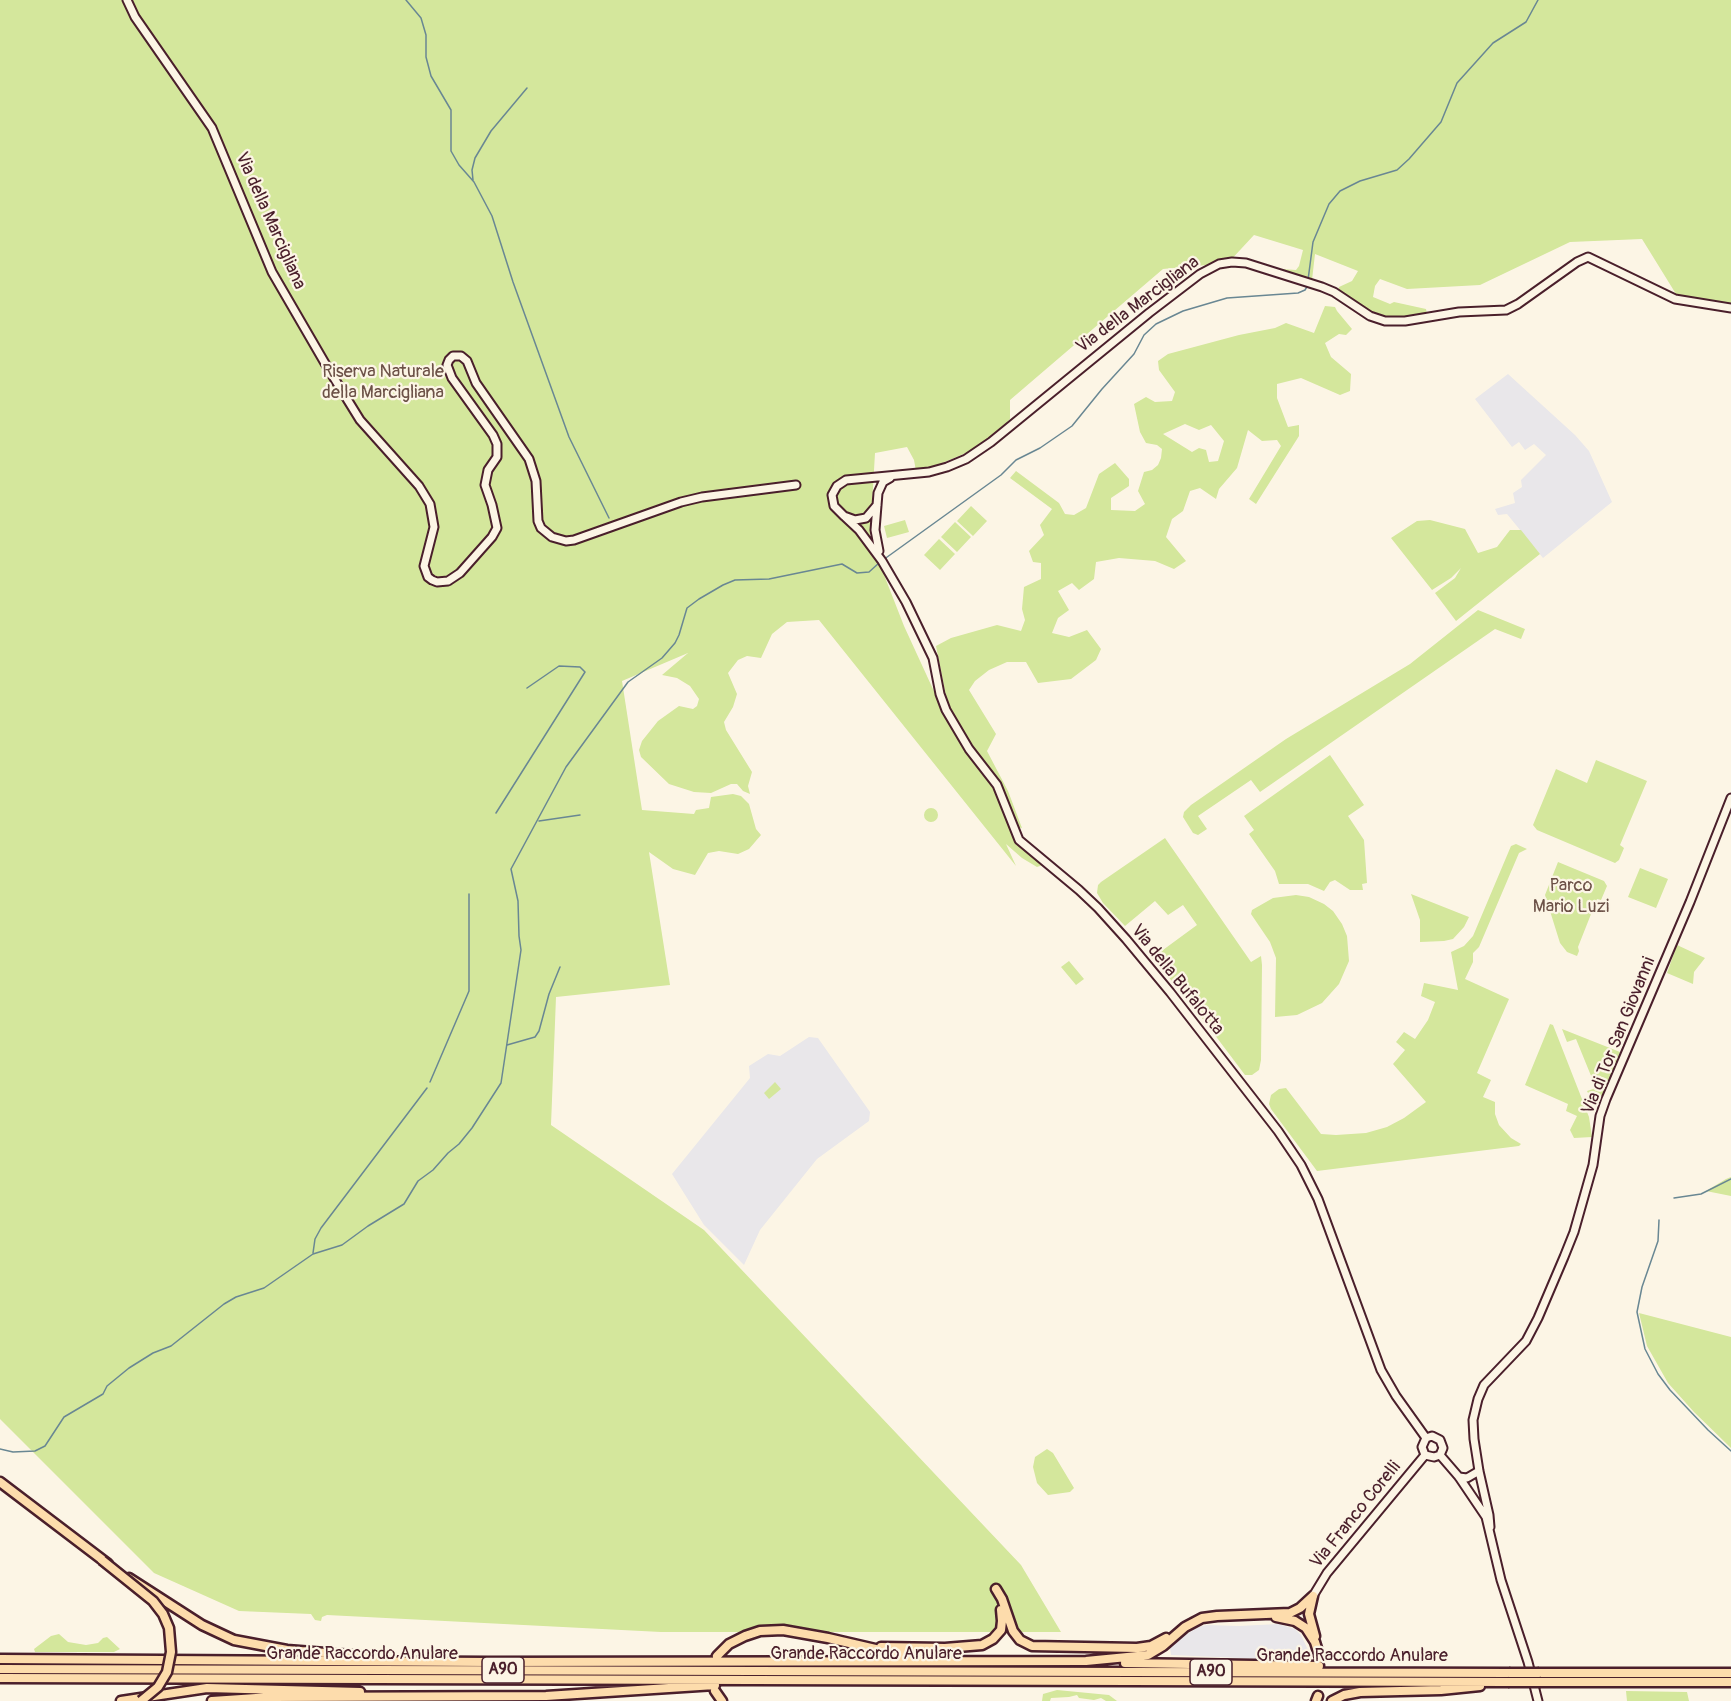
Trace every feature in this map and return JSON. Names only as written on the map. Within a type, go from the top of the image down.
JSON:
[{"type":"highway","points":[[0,1482],[153,1601],[163,1614],[169,1628],[171,1652],[167,1672],[158,1687],[141,1701]]},
{"type":"highway","points":[[102,1560],[187,1616],[218,1634],[240,1642],[271,1648],[323,1653],[488,1662]]},
{"type":"highway","points":[[717,1656],[734,1641],[760,1631],[788,1631],[901,1648],[982,1646],[994,1638],[1002,1627],[996,1589],[1015,1634],[1020,1640],[1032,1646],[1142,1648],[1154,1645],[1191,1623],[1209,1616],[1293,1612],[1313,1596]]},
{"type":"highway","points":[[1257,1615],[1284,1618],[1298,1623],[1310,1633],[1319,1653],[1309,1614],[1313,1596]]},
{"type":"highway","points":[[1086,1660],[1148,1655],[1163,1646],[1179,1631]]},
{"type":"highway","points":[[839,1640],[903,1655],[965,1659]]},
{"type":"highway","name":"Grande Raccordo Anulare","points":[[0,1659],[488,1662],[1086,1660]]},
{"type":"highway","points":[[1086,1660],[1310,1666],[1371,1671]]},
{"type":"highway","name":"Grande Raccordo Anulare","points":[[0,1669],[1005,1671],[1052,1676],[1506,1679],[1731,1673]]},
{"type":"highway","name":"Grande Raccordo Anulare","points":[[0,1678],[1009,1681],[1052,1676],[1371,1671],[1506,1679]]},
{"type":"highway","name":"Grande Raccordo Anulare","points":[[1540,1677],[1731,1682]]},
{"type":"highway","points":[[1332,1701],[1344,1695],[1360,1692],[1441,1690],[1489,1685],[1506,1679]]},
{"type":"highway","points":[[213,1701],[271,1697],[522,1697],[708,1685],[786,1685],[824,1680]]},
{"type":"highway","points":[[121,1701],[215,1688],[350,1691],[425,1697]]},
{"type":"highway","points":[[715,1691],[722,1701]]},
{"type":"highway","points":[[522,1697],[574,1701]]},
{"type":"street","name":"Via della Marcigliana","points":[[127,0],[135,17],[212,128],[272,272],[332,375],[360,420],[419,486],[430,504],[434,527],[424,566],[428,577],[432,580],[448,581],[460,573],[492,537],[497,528],[485,485],[488,470],[496,457],[497,444],[452,378],[447,365],[453,356],[461,356],[467,361],[476,383],[529,459],[536,481],[538,520],[542,528],[552,537],[566,541],[574,540],[702,497],[796,484]]},
{"type":"street","name":"Via della Marcigliana","points":[[844,516],[834,506],[832,498],[835,488],[846,480],[939,470],[966,459],[991,442],[1149,313],[1200,274],[1219,264],[1246,263],[1322,287],[1334,292],[1370,316],[1385,321],[1405,321],[1460,312],[1506,310],[1588,257],[1676,299],[1731,308]]},
{"type":"street","points":[[844,516],[863,520],[872,513],[883,482],[895,476]]},
{"type":"street","points":[[860,479],[872,484],[876,490],[877,501]]},
{"type":"street","name":"Via della Bufalotta","points":[[877,501],[876,537],[882,561]]},
{"type":"street","name":"Via della Bufalotta","points":[[844,516],[864,536],[882,561],[930,652],[946,710],[969,748],[997,785],[1019,840],[1079,890],[1126,939],[1278,1131],[1301,1166],[1318,1199],[1381,1370],[1395,1396],[1426,1438],[1432,1436],[1440,1440],[1443,1448],[1440,1455],[1459,1477],[1490,1527],[1501,1580],[1528,1662],[1536,1701]]},
{"type":"street","name":"Via di Tor San Giovanni","points":[[1481,1481],[1473,1420],[1480,1392],[1526,1341],[1564,1257],[1574,1232],[1593,1165],[1600,1116],[1606,1099],[1731,798]]},
{"type":"street","points":[[1426,1438],[1422,1447],[1425,1455],[1434,1457],[1440,1455]]},
{"type":"street","name":"Via Franco Corelli","points":[[1313,1596],[1327,1573],[1425,1455]]},
{"type":"street","points":[[1459,1477],[1467,1478],[1479,1471]]},
{"type":"street","points":[[1479,1506],[1481,1481]]},
{"type":"street","points":[[1481,1481],[1490,1515],[1490,1527]]},
{"type":"shaded area","points":[[1508,374],[1575,435],[1589,451],[1612,502],[1543,558],[1507,514],[1498,515],[1495,509],[1515,503],[1513,493],[1522,487],[1521,480],[1546,455],[1534,444],[1525,450],[1519,442],[1512,447],[1475,399]]},
{"type":"shaded area","points":[[809,1037],[818,1038],[870,1112],[869,1121],[817,1159],[760,1230],[744,1265],[704,1225],[672,1174],[750,1078],[749,1066],[768,1054],[780,1056]]},
{"type":"shaded area","points":[[1278,1624],[1295,1629],[1301,1635],[1308,1650],[1309,1661],[1171,1655],[1170,1648],[1198,1627]]},
{"type":"green space","name":"Riserva Naturale della Marcigliana","points":[[0,0],[1731,0],[1731,305],[1676,294],[1642,239],[1570,242],[1480,285],[1407,289],[1380,279],[1375,286],[1373,297],[1390,304],[1394,302],[1426,309],[1427,314],[1405,319],[1382,318],[1338,291],[1339,287],[1352,281],[1358,271],[1315,254],[1312,280],[1282,272],[1282,269],[1296,270],[1303,250],[1254,235],[1228,263],[1163,269],[1010,400],[1010,419],[997,433],[975,449],[926,470],[916,471],[914,460],[907,447],[875,453],[870,539],[904,626],[955,731],[1000,795],[1013,834],[1043,865],[1037,867],[1006,844],[1016,866],[819,620],[787,622],[772,634],[761,658],[747,656],[738,660],[728,673],[737,694],[733,707],[724,722],[726,730],[752,772],[748,786],[750,794],[743,791],[737,784],[731,784],[711,793],[694,792],[669,784],[641,757],[639,750],[642,741],[658,721],[679,706],[693,709],[697,706],[699,699],[690,686],[677,678],[662,675],[688,653],[622,681],[642,810],[694,814],[696,810],[709,808],[711,797],[733,794],[741,796],[749,804],[756,829],[761,835],[749,849],[738,854],[719,851],[708,853],[695,875],[673,869],[649,852],[670,985],[556,997],[551,1125],[704,1230],[1021,1565],[1061,1632],[661,1632],[327,1615],[322,1617],[321,1621],[315,1620],[311,1614],[239,1611],[154,1573],[0,1419]]},
{"type":"green space","points":[[1325,306],[1335,307],[1352,329],[1346,335],[1339,334],[1325,343],[1331,357],[1351,374],[1350,391],[1340,395],[1301,378],[1277,384],[1277,398],[1288,427],[1299,425],[1299,436],[1256,504],[1249,499],[1281,446],[1277,440],[1262,441],[1248,430],[1237,468],[1219,489],[1216,499],[1200,488],[1190,491],[1183,511],[1172,519],[1166,537],[1186,561],[1174,569],[1155,561],[1119,558],[1096,562],[1094,579],[1079,590],[1072,583],[1058,591],[1069,610],[1058,618],[1052,633],[1069,637],[1087,630],[1101,649],[1096,660],[1071,679],[1038,683],[1026,662],[1007,662],[989,670],[975,681],[969,690],[996,734],[987,751],[1008,791],[1022,828],[1016,827],[993,775],[962,731],[948,706],[936,646],[951,638],[997,625],[1021,631],[1025,620],[1022,609],[1024,587],[1041,579],[1041,563],[1033,562],[1029,551],[1044,535],[1040,525],[1052,509],[1010,478],[1016,471],[1059,503],[1065,514],[1074,515],[1086,508],[1099,474],[1115,463],[1129,479],[1129,486],[1111,498],[1111,510],[1135,511],[1145,504],[1138,491],[1144,472],[1158,465],[1162,449],[1157,445],[1146,443],[1140,432],[1134,404],[1146,397],[1155,402],[1172,401],[1175,392],[1159,370],[1158,361],[1168,354],[1275,328],[1286,323],[1314,333]],"holes":[[[1185,424],[1199,430],[1211,425],[1224,441],[1218,461],[1209,462],[1206,450],[1199,448],[1192,452],[1163,434]]]},
{"type":"green space","points":[[971,506],[987,521],[973,536],[957,521]]},
{"type":"green space","points":[[905,520],[909,532],[887,538],[884,526]]},
{"type":"green space","points":[[1430,520],[1465,529],[1478,553],[1497,547],[1510,530],[1521,530],[1540,554],[1456,621],[1435,593],[1455,578],[1461,568],[1451,578],[1432,590],[1391,538],[1417,521]]},
{"type":"green space","points":[[955,522],[971,537],[957,552],[941,537]]},
{"type":"green space","points":[[939,539],[955,554],[940,570],[924,555]]},
{"type":"green space","points":[[1478,610],[1525,629],[1521,639],[1495,629],[1260,792],[1251,780],[1198,816],[1207,829],[1198,835],[1193,833],[1183,817],[1184,812],[1191,805],[1286,739],[1410,664]]},
{"type":"green space","points":[[1330,755],[1364,805],[1348,816],[1364,840],[1367,883],[1362,884],[1363,890],[1350,890],[1335,880],[1330,882],[1324,891],[1308,884],[1279,884],[1275,871],[1249,834],[1254,830],[1244,816]]},
{"type":"green space","points":[[1596,760],[1647,781],[1620,845],[1624,848],[1619,860],[1615,863],[1537,830],[1533,825],[1556,769],[1587,783]]},
{"type":"green space","points":[[928,808],[934,808],[938,815],[934,822],[928,822],[924,818],[924,812]]},
{"type":"green space","points":[[1165,838],[1251,962],[1261,956],[1261,1060],[1259,1070],[1252,1075],[1245,1075],[1190,1002],[1152,958],[1197,925],[1183,905],[1168,915],[1155,901],[1125,926],[1103,903],[1097,893],[1101,882]]},
{"type":"green space","points":[[1516,844],[1527,849],[1519,853],[1479,947],[1473,953],[1473,962],[1465,979],[1509,999],[1477,1073],[1491,1080],[1483,1097],[1495,1102],[1495,1114],[1499,1125],[1511,1138],[1521,1144],[1317,1171],[1271,1109],[1269,1104],[1271,1095],[1279,1089],[1286,1088],[1321,1134],[1336,1135],[1366,1133],[1387,1127],[1426,1102],[1393,1064],[1405,1050],[1396,1042],[1404,1032],[1415,1039],[1428,1020],[1435,1002],[1421,996],[1424,983],[1458,990],[1451,952],[1464,946],[1473,936],[1511,846]]},
{"type":"green space","name":"Parco Mario Luzi","points":[[1558,862],[1604,881],[1607,886],[1601,900],[1597,899],[1578,947],[1577,956],[1567,952],[1560,943],[1545,895]]},
{"type":"green space","points":[[1640,868],[1668,879],[1656,908],[1628,897]]},
{"type":"green space","points":[[1411,894],[1469,917],[1464,927],[1453,939],[1420,942],[1420,920]]},
{"type":"green space","points":[[1296,895],[1309,897],[1333,911],[1347,936],[1349,961],[1339,984],[1322,1003],[1297,1015],[1275,1017],[1276,958],[1270,942],[1251,914],[1252,910],[1273,898]]},
{"type":"green space","points":[[1677,945],[1705,958],[1694,972],[1693,984],[1667,973]]},
{"type":"green space","points":[[1069,961],[1084,979],[1076,985],[1061,967]]},
{"type":"green space","points":[[1550,1024],[1553,1025],[1589,1117],[1592,1137],[1574,1138],[1570,1130],[1577,1116],[1566,1111],[1568,1104],[1525,1085]]},
{"type":"green space","points":[[1562,1029],[1620,1052],[1599,1103],[1593,1103],[1587,1091],[1596,1088],[1576,1039],[1567,1042]]},
{"type":"green space","points":[[775,1082],[781,1089],[769,1099],[764,1093]]},
{"type":"green space","points":[[1731,1177],[1731,1196],[1706,1191],[1726,1179]]},
{"type":"green space","points":[[1639,1313],[1731,1337],[1731,1448],[1668,1383],[1647,1346]]},
{"type":"green space","points":[[1047,1449],[1053,1453],[1074,1488],[1070,1492],[1048,1495],[1037,1483],[1033,1467],[1035,1457]]},
{"type":"green space","points":[[59,1634],[68,1642],[86,1645],[98,1643],[107,1637],[120,1649],[114,1652],[35,1652],[34,1649],[51,1636]]},
{"type":"green space","points":[[1057,1690],[1109,1695],[1117,1701],[1079,1698],[1077,1695],[1042,1701],[1043,1694]]},
{"type":"green space","points":[[1626,1691],[1687,1692],[1689,1701],[1627,1701]]},
{"type":"waterway","points":[[406,0],[421,18],[426,35],[426,57],[431,76],[451,110],[451,151],[459,165],[474,182],[492,216],[513,282],[569,437],[609,518]]},
{"type":"waterway","points":[[1308,280],[1313,242],[1329,204],[1340,191],[1360,181],[1397,170],[1409,159],[1441,122],[1457,83],[1493,43],[1526,22],[1538,0]]},
{"type":"waterway","points":[[473,180],[472,170],[475,158],[491,131],[527,88]]},
{"type":"waterway","points":[[883,560],[1001,475],[1016,460],[1040,448],[1072,426],[1134,354],[1144,335],[1156,324],[1183,311],[1227,298],[1298,293],[1305,290],[1308,285]]},
{"type":"waterway","points":[[0,1449],[13,1452],[35,1451],[45,1446],[64,1417],[103,1394],[107,1386],[129,1368],[153,1353],[171,1346],[224,1304],[236,1297],[264,1288],[313,1254],[342,1245],[404,1204],[418,1181],[433,1170],[472,1128],[501,1083],[521,950],[518,901],[511,869],[566,767],[628,682],[662,658],[675,643],[687,608],[723,585],[735,580],[769,579],[842,564],[857,573],[869,572],[879,563]]},
{"type":"waterway","points":[[496,813],[585,672],[580,667],[559,666],[527,688]]},
{"type":"waterway","points":[[539,821],[580,815]]},
{"type":"waterway","points":[[430,1082],[469,991],[469,894]]},
{"type":"waterway","points":[[507,1045],[535,1037],[560,967]]},
{"type":"waterway","points":[[313,1253],[315,1239],[321,1228],[427,1088]]},
{"type":"waterway","points":[[1674,1198],[1701,1194],[1731,1179]]},
{"type":"waterway","points":[[1659,1220],[1658,1241],[1642,1287],[1637,1312],[1645,1349],[1658,1374],[1670,1390],[1731,1451]]}]
